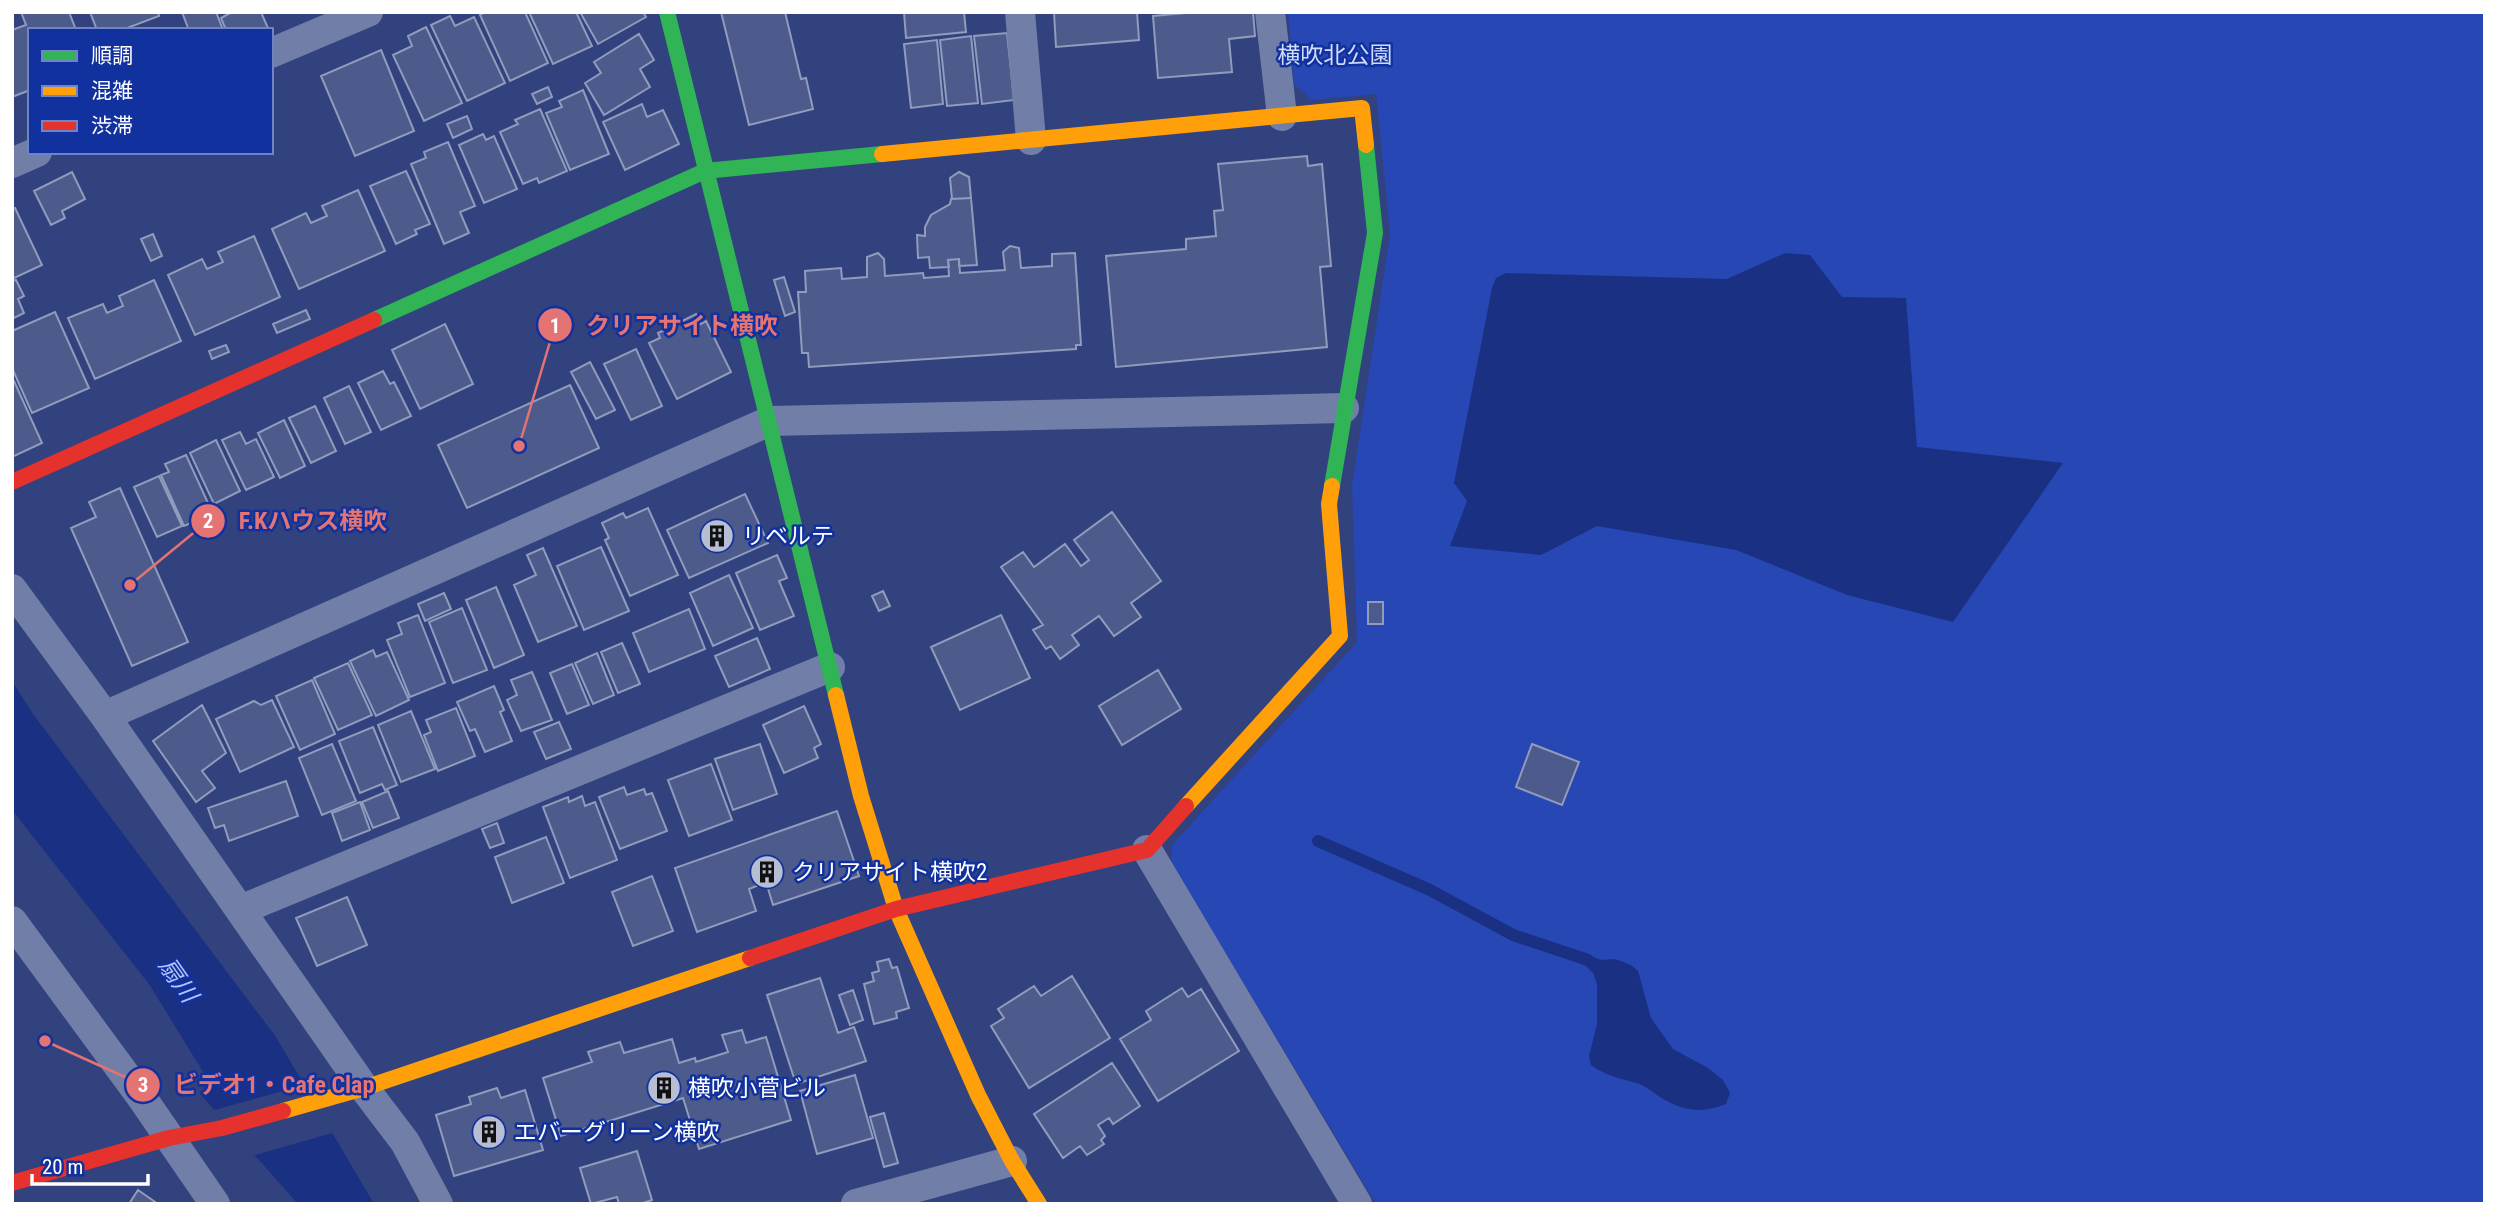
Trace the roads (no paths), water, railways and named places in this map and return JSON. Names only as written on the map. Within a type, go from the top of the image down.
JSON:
[{"type":"street","points":[[273,52],[368,12]]},
{"type":"street","points":[[667,12],[861,796],[896,909],[978,1095],[1012,1161],[1039,1204]]},
{"type":"street","points":[[1020,12],[1031,140]]},
{"type":"street","points":[[1270,12],[1282,116]]},
{"type":"street","points":[[12,482],[705,171],[1362,108],[1376,233],[1329,504],[1340,636],[1147,850],[896,909],[364,1088],[222,1128],[169,1138],[12,1183]]},
{"type":"street","points":[[12,163],[32,154]]},
{"type":"street","points":[[105,716],[770,421],[1344,408]]},
{"type":"street","points":[[12,589],[105,716],[364,1088],[405,1142],[438,1204]]},
{"type":"street","points":[[240,909],[830,667]]},
{"type":"street","points":[[1147,850],[1357,1204]]},
{"type":"street","points":[[12,921],[21,950],[169,1138],[215,1204]]},
{"type":"street","points":[[856,1204],[1012,1161]]},
{"type":"water","points":[[1785,253],[1810,255],[1842,297],[1906,298],[1917,447],[2063,463],[1953,622],[1847,595],[1736,550],[1597,526],[1541,555],[1450,546],[1467,501],[1454,483],[1496,278],[1506,273],[1727,279]]},
{"type":"water","name":"扇川","points":[[12,681],[33,714],[276,1037],[374,1204],[298,1204],[201,1095],[208,1080],[149,984],[12,810]]},
{"type":"water","points":[[1591,956],[1601,960],[1615,959],[1638,971],[1651,1018],[1673,1049],[1708,1068],[1723,1080],[1730,1093],[1726,1104],[1700,1110],[1684,1108],[1668,1102],[1642,1085],[1607,1074],[1591,1065],[1589,1056],[1597,1024],[1597,984],[1593,973],[1585,965]]},
{"type":"waterway","points":[[1318,841],[1430,890],[1513,935],[1588,960]]},
{"type":"place","name":"クリアサイト横吹","points":[[519,446]]},
{"type":"place","name":"リベルテ","points":[[717,536]]},
{"type":"place","name":"F.Kハウス横吹","points":[[130,585]]},
{"type":"place","name":"クリアサイト横吹2","points":[[767,872]]},
{"type":"place","name":"ビデオ1・Cafe Clap","points":[[45,1041]]},
{"type":"place","name":"横吹小菅ビル","points":[[664,1088]]},
{"type":"place","name":"エバーグリーン横吹","points":[[489,1132]]},
{"type":"park label","name":"横吹北公園","points":[[1335,55]]}]
